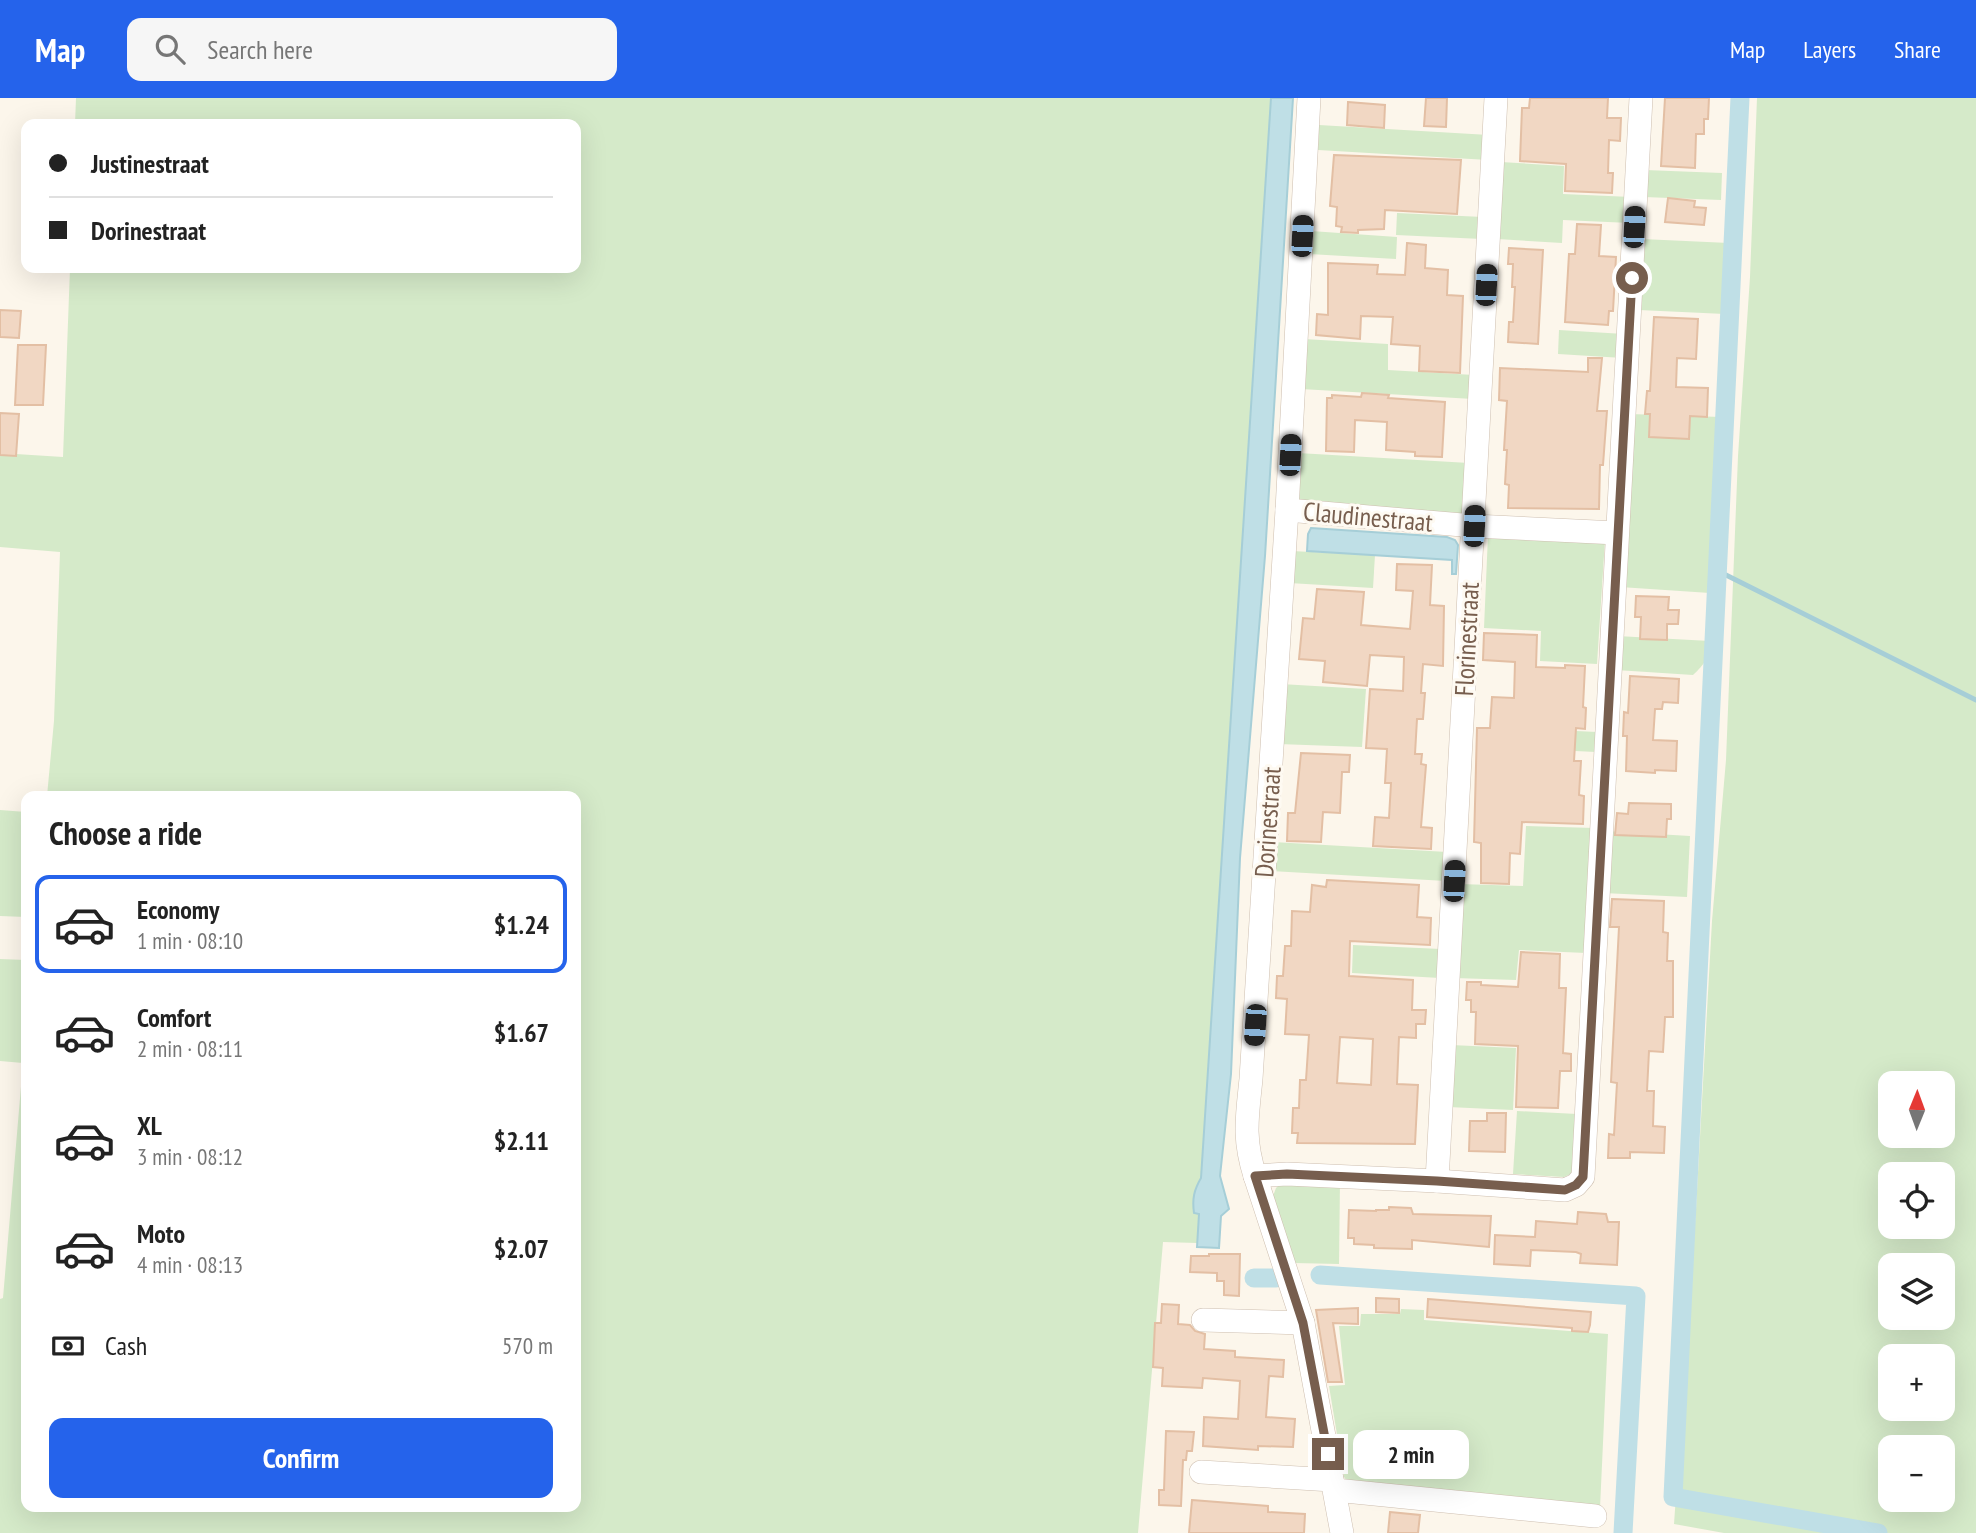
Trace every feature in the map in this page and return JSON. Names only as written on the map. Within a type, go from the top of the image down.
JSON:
[{"type":"street","name":"Dorinestraat","points":[[1309,98],[1287,510],[1246,1131],[1255,1176],[1303,1323],[1342,1533]]},
{"type":"street","name":"Florinestraat","points":[[1437,1181],[1496,98]]},
{"type":"street","points":[[1255,1176],[1287,1174],[1565,1190],[1576,1185],[1583,1177],[1641,98]]},
{"type":"street","name":"Claudinestraat","points":[[1287,510],[1474,526],[1617,533]]},
{"type":"street","points":[[1203,1320],[1303,1323]]},
{"type":"street","points":[[1201,1472],[1595,1516]]},
{"type":"green space","points":[[76,98],[1273,98],[1201,1178],[1193,1199],[1194,1213],[1199,1214],[1197,1243],[1163,1242],[1138,1533],[0,1533],[0,1299],[3,1298],[21,1086],[21,1512],[581,1512],[581,791],[47,791],[54,721],[60,552],[0,547],[0,453],[63,457],[70,273],[581,273],[581,119],[75,119]]},
{"type":"green space","points":[[1757,98],[1976,98],[1976,1533],[1724,1533],[1674,1524],[1696,1209],[1712,921],[1726,760],[1738,456],[1750,277]]},
{"type":"green space","points":[[1319,125],[1489,135],[1488,160],[1318,150]]},
{"type":"green space","points":[[1501,162],[1564,166],[1563,194],[1631,197],[1630,223],[1563,220],[1562,243],[1497,239]]},
{"type":"green space","points":[[1645,170],[1722,173],[1721,200],[1644,197]]},
{"type":"green space","points":[[1397,213],[1483,217],[1482,239],[1396,235]]},
{"type":"green space","points":[[1311,231],[1397,237],[1396,259],[1309,254]]},
{"type":"green space","points":[[1642,239],[1729,243],[1725,314],[1639,310]]},
{"type":"green space","points":[[1559,330],[1624,334],[1623,358],[1558,354]]},
{"type":"green space","points":[[1304,339],[1388,344],[1388,370],[1474,375],[1473,399],[1301,389]]},
{"type":"green space","points":[[1630,414],[1721,417],[1710,593],[1620,587]]},
{"type":"green space","points":[[1298,453],[1469,463],[1466,509],[1453,517],[1304,505],[1297,499]]},
{"type":"green space","points":[[1488,535],[1605,540],[1597,664],[1540,661],[1541,631],[1484,628]]},
{"type":"green space","points":[[1291,551],[1375,555],[1373,588],[1289,583]]},
{"type":"green space","points":[[1617,636],[1710,641],[1709,652],[1706,660],[1693,675],[1616,670]]},
{"type":"green space","points":[[1281,684],[1366,689],[1362,747],[1278,744]]},
{"type":"green space","points":[[1534,729],[1597,732],[1596,752],[1533,749]]},
{"type":"green space","points":[[0,810],[21,812],[21,917],[0,916]]},
{"type":"green space","points":[[1526,826],[1594,828],[1586,953],[1519,950],[1516,980],[1454,978],[1459,884],[1523,886]]},
{"type":"green space","points":[[1606,831],[1690,836],[1687,897],[1603,893]]},
{"type":"green space","points":[[1273,842],[1447,852],[1446,881],[1271,871]]},
{"type":"green space","points":[[1353,945],[1441,949],[1440,978],[1352,973]]},
{"type":"green space","points":[[0,959],[21,960],[21,1063],[0,1061]]},
{"type":"green space","points":[[1451,1045],[1516,1048],[1513,1110],[1448,1107]]},
{"type":"green space","points":[[1517,1111],[1577,1114],[1573,1173],[1564,1177],[1513,1174]]},
{"type":"green space","points":[[1283,1181],[1340,1181],[1339,1264],[1294,1263],[1273,1196]]},
{"type":"green space","points":[[1401,1309],[1424,1310],[1424,1320],[1608,1334],[1600,1508],[1348,1482],[1344,1477],[1329,1386],[1345,1385],[1339,1326],[1360,1326],[1361,1314],[1400,1314]]},
{"type":"water","points":[[1271,98],[1293,98],[1265,556],[1240,858],[1231,1074],[1220,1176],[1229,1209],[1221,1216],[1219,1248],[1197,1247],[1199,1214],[1194,1213],[1193,1199],[1201,1178]]},
{"type":"water","points":[[1311,528],[1447,537],[1455,540],[1458,545],[1456,574],[1452,574],[1452,560],[1307,551]]},
{"type":"building","points":[[1426,98],[1447,98],[1446,127],[1424,126]]},
{"type":"building","points":[[1530,98],[1608,98],[1607,118],[1621,118],[1620,141],[1609,140],[1608,173],[1613,173],[1612,193],[1565,191],[1566,164],[1520,161],[1522,108],[1529,108]]},
{"type":"building","points":[[1665,98],[1709,98],[1704,134],[1696,134],[1695,168],[1661,166]]},
{"type":"building","points":[[1348,102],[1385,105],[1384,128],[1347,125]]},
{"type":"building","points":[[1334,155],[1461,160],[1457,214],[1385,210],[1384,229],[1358,230],[1358,233],[1341,232],[1342,227],[1336,226],[1337,207],[1330,206]]},
{"type":"building","points":[[1668,198],[1695,201],[1694,207],[1706,208],[1704,225],[1665,222]]},
{"type":"building","points":[[1577,224],[1601,225],[1599,256],[1616,257],[1613,311],[1609,311],[1608,325],[1565,322],[1569,254],[1575,254]]},
{"type":"building","points":[[1407,243],[1426,245],[1425,268],[1448,270],[1447,295],[1463,296],[1460,373],[1419,371],[1420,346],[1391,344],[1393,317],[1361,316],[1360,339],[1316,335],[1317,314],[1328,315],[1328,263],[1378,265],[1377,274],[1405,275]]},
{"type":"building","points":[[1509,248],[1543,250],[1538,344],[1508,342],[1509,322],[1513,322],[1515,287],[1512,287],[1513,264],[1508,264]]},
{"type":"building","points":[[0,310],[21,311],[19,338],[0,337]]},
{"type":"building","points":[[1654,317],[1698,319],[1696,359],[1677,358],[1676,387],[1708,388],[1707,417],[1690,416],[1689,439],[1649,437],[1650,414],[1645,414],[1647,391],[1650,391]]},
{"type":"building","points":[[18,345],[46,345],[43,405],[15,405]]},
{"type":"building","points":[[1588,358],[1602,358],[1597,411],[1607,411],[1603,465],[1600,465],[1599,509],[1508,508],[1509,485],[1505,484],[1507,450],[1504,450],[1507,401],[1499,400],[1500,368],[1588,372]]},
{"type":"building","points":[[1362,393],[1389,395],[1388,398],[1445,402],[1442,457],[1415,456],[1415,452],[1386,450],[1387,422],[1355,420],[1354,452],[1326,451],[1327,398],[1332,398],[1332,395],[1361,397]]},
{"type":"building","points":[[0,413],[19,414],[16,456],[0,455]]},
{"type":"building","points":[[1397,564],[1432,565],[1430,605],[1444,606],[1443,666],[1423,664],[1423,719],[1417,719],[1415,754],[1422,754],[1421,764],[1426,765],[1421,827],[1432,828],[1431,849],[1373,846],[1375,817],[1389,818],[1391,783],[1385,783],[1387,749],[1366,748],[1370,689],[1403,691],[1404,657],[1370,655],[1367,686],[1323,682],[1325,661],[1299,659],[1303,618],[1314,619],[1317,589],[1364,592],[1361,625],[1410,629],[1413,591],[1396,590]]},
{"type":"building","points":[[1636,596],[1669,597],[1668,610],[1679,610],[1678,624],[1667,624],[1667,640],[1640,639],[1641,617],[1635,617]]},
{"type":"building","points":[[1484,633],[1537,635],[1536,667],[1585,666],[1585,729],[1576,728],[1574,761],[1581,761],[1579,795],[1584,796],[1583,824],[1522,822],[1520,854],[1510,853],[1509,884],[1481,883],[1481,843],[1474,842],[1477,728],[1490,728],[1492,697],[1514,698],[1515,662],[1483,660]]},
{"type":"building","points":[[1630,676],[1679,679],[1678,703],[1663,702],[1662,709],[1655,709],[1653,740],[1677,741],[1676,771],[1626,771],[1627,736],[1623,736],[1624,712],[1628,713]]},
{"type":"building","points":[[1301,753],[1350,755],[1349,772],[1342,772],[1340,813],[1323,812],[1321,842],[1287,841],[1288,813],[1295,813]]},
{"type":"building","points":[[1629,803],[1671,804],[1671,819],[1667,819],[1666,837],[1615,835],[1617,813],[1628,814]]},
{"type":"building","points":[[1327,880],[1419,885],[1417,917],[1431,918],[1430,945],[1350,941],[1349,976],[1413,980],[1412,1010],[1426,1010],[1425,1024],[1416,1024],[1416,1038],[1399,1037],[1397,1084],[1418,1085],[1415,1144],[1297,1143],[1298,1133],[1292,1133],[1293,1108],[1299,1108],[1300,1080],[1306,1080],[1309,1035],[1285,1034],[1287,999],[1276,998],[1277,976],[1283,976],[1285,946],[1291,946],[1292,911],[1310,912],[1312,885],[1326,887]],"holes":[[[1340,1037],[1373,1039],[1371,1085],[1337,1083]]]},
{"type":"building","points":[[1612,899],[1664,901],[1663,932],[1668,933],[1667,961],[1673,961],[1673,1017],[1665,1017],[1663,1052],[1649,1051],[1647,1091],[1654,1091],[1653,1126],[1665,1127],[1664,1153],[1630,1152],[1630,1158],[1608,1158],[1609,1134],[1614,1135],[1617,1083],[1611,1082],[1619,927],[1610,927]]},
{"type":"building","points":[[1521,952],[1560,954],[1559,988],[1566,988],[1563,1053],[1571,1054],[1571,1071],[1560,1071],[1558,1108],[1516,1107],[1518,1046],[1475,1044],[1476,1012],[1471,1012],[1471,1000],[1466,1000],[1467,982],[1518,987]]},
{"type":"building","points":[[1487,1113],[1506,1113],[1505,1152],[1469,1151],[1470,1121],[1487,1121]]},
{"type":"building","points":[[1389,1207],[1411,1208],[1413,1214],[1491,1216],[1489,1247],[1412,1240],[1412,1249],[1374,1248],[1374,1245],[1354,1244],[1354,1238],[1348,1238],[1349,1210],[1376,1211],[1389,1210]]},
{"type":"building","points":[[1578,1212],[1606,1214],[1608,1222],[1619,1222],[1617,1265],[1580,1263],[1581,1254],[1576,1252],[1531,1250],[1530,1266],[1494,1264],[1495,1235],[1535,1237],[1536,1221],[1577,1224]]},
{"type":"building","points":[[1240,1254],[1239,1296],[1224,1295],[1224,1281],[1217,1281],[1217,1273],[1190,1272],[1191,1256]]},
{"type":"building","points":[[1376,1298],[1399,1299],[1399,1313],[1376,1312]]},
{"type":"building","points":[[1428,1299],[1591,1312],[1590,1325],[1588,1332],[1572,1331],[1572,1328],[1427,1317]]},
{"type":"building","points":[[1162,1304],[1179,1305],[1178,1324],[1190,1325],[1195,1331],[1205,1334],[1204,1349],[1235,1351],[1235,1357],[1284,1360],[1283,1377],[1269,1376],[1266,1417],[1295,1419],[1293,1447],[1258,1446],[1258,1450],[1203,1446],[1204,1417],[1238,1419],[1240,1381],[1203,1378],[1202,1388],[1162,1386],[1163,1368],[1153,1367],[1155,1323],[1161,1323]]},
{"type":"building","points":[[1358,1308],[1358,1324],[1333,1323],[1342,1382],[1328,1382],[1316,1310]]},
{"type":"building","points":[[1166,1431],[1194,1432],[1192,1451],[1187,1451],[1186,1460],[1183,1460],[1181,1506],[1159,1505],[1159,1490],[1164,1490]]},
{"type":"building","points":[[1192,1500],[1268,1506],[1268,1512],[1305,1514],[1304,1533],[1189,1533]]},
{"type":"building","points":[[1390,1512],[1420,1515],[1418,1533],[1388,1533]]},
{"type":"waterway","points":[[1740,98],[1673,1497],[1878,1533]]},
{"type":"waterway","points":[[1718,571],[1976,700]]},
{"type":"waterway","points":[[1320,1275],[1636,1296],[1623,1533]]},
{"type":"waterway","points":[[1254,1278],[1276,1278]]},
{"type":"route","points":[[1328,1454],[1303,1323],[1255,1176],[1287,1174],[1565,1190],[1576,1185],[1583,1177],[1632,278]]}]
